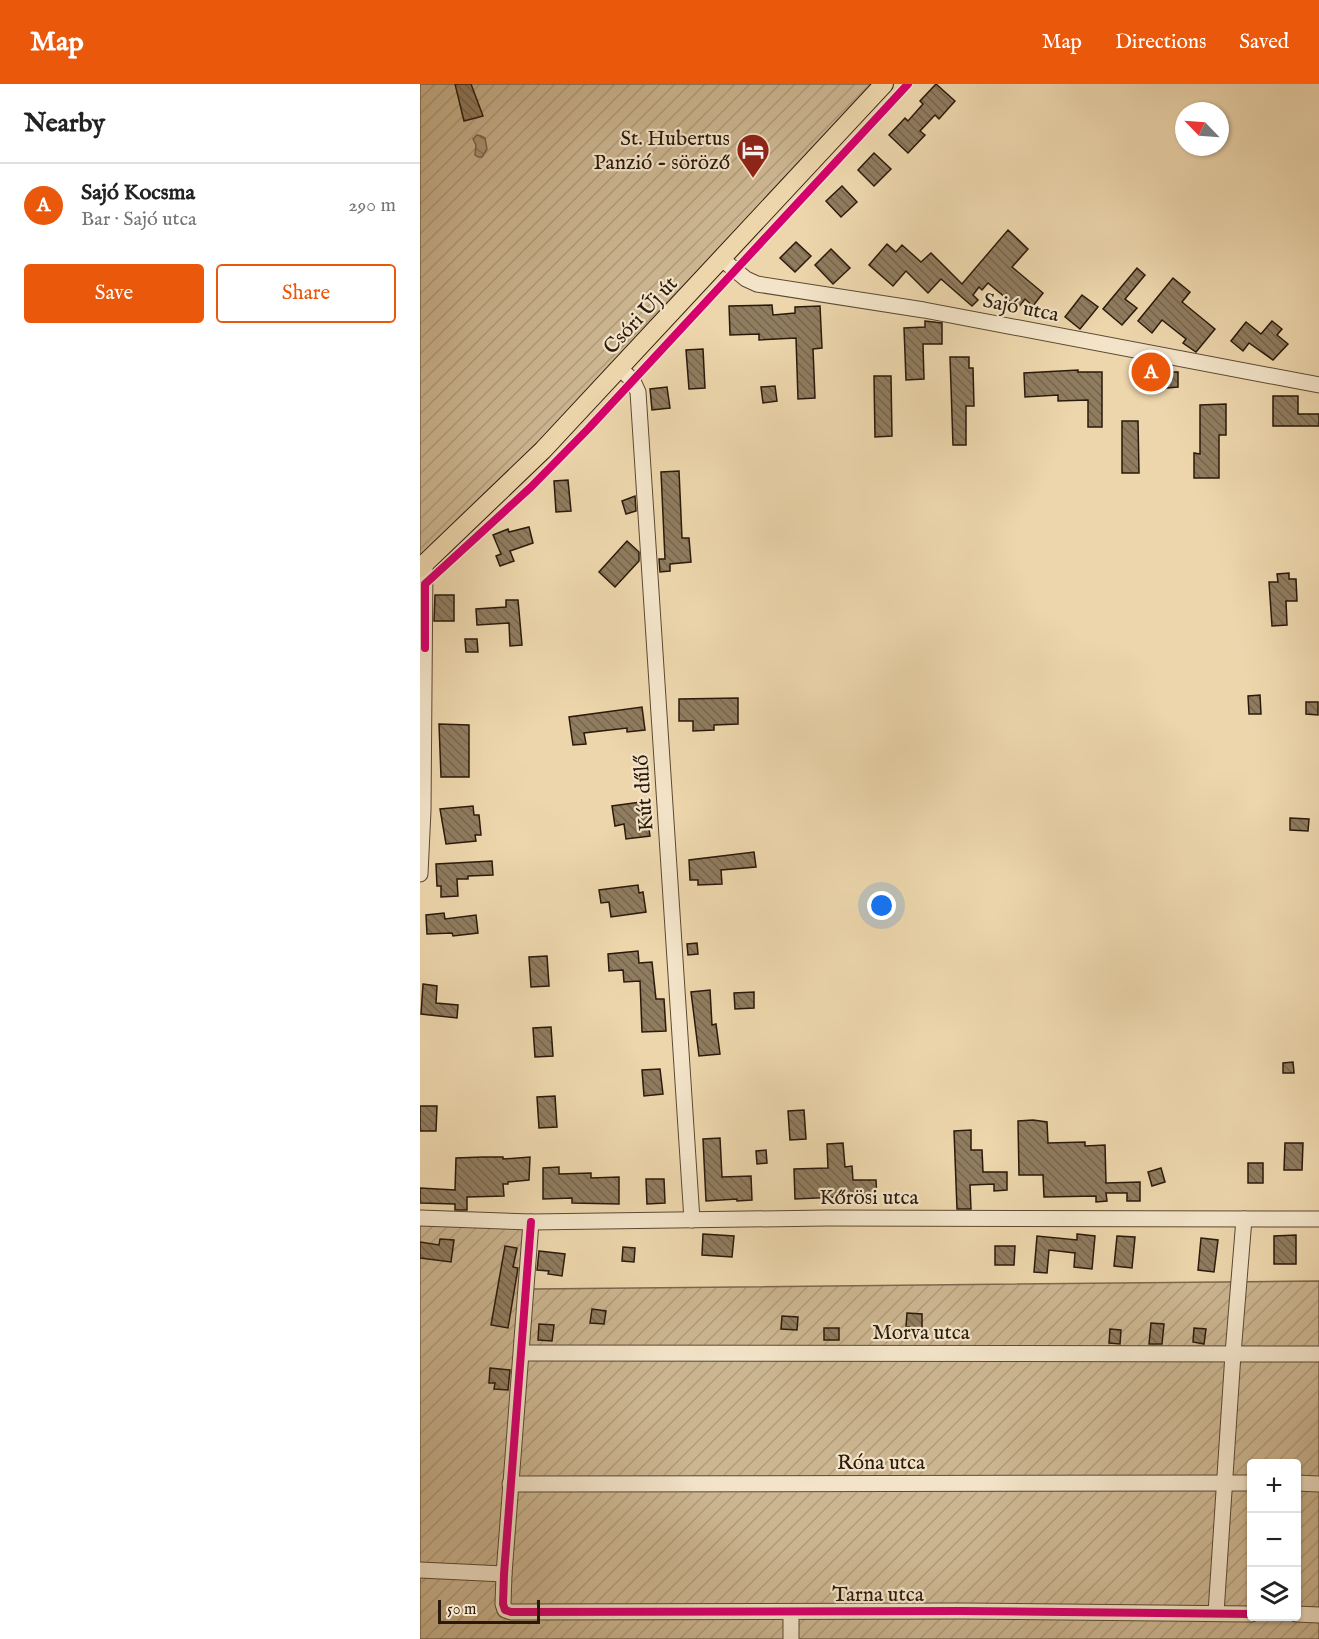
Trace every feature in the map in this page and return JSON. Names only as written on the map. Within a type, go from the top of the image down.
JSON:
[{"type":"main road","name":"Csóri Új út","points":[[423,565],[543,450],[621,369],[884,84]]},
{"type":"street","name":"Sajó utca","points":[[723,260],[746,279],[757,284],[924,310],[1319,385]]},
{"type":"street","name":"Kút dűlő","points":[[621,369],[633,381],[638,392],[692,1220]]},
{"type":"street","points":[[420,874],[423,810],[423,565]]},
{"type":"street","name":"Kőrösi utca","points":[[420,1218],[531,1222],[827,1218],[1319,1219]]},
{"type":"street","points":[[1216,1613],[1223,1483],[1244,1219]]},
{"type":"street","points":[[420,1570],[504,1574],[531,1222]]},
{"type":"street","name":"Morva utca","points":[[522,1353],[1319,1354]]},
{"type":"street","name":"Róna utca","points":[[510,1484],[1247,1483]]},
{"type":"street","points":[[1301,1484],[1319,1484]]},
{"type":"street","name":"Tarna utca","points":[[504,1574],[502,1604],[505,1611],[1247,1614]]},
{"type":"street","points":[[791,1612],[791,1639]]},
{"type":"street","points":[[1301,1614],[1319,1615]]},
{"type":"shaded area","points":[[420,84],[884,84],[420,568]]},
{"type":"shaded area","points":[[420,1215],[535,1216],[533,1289],[1319,1281],[1319,1639],[420,1639]]},
{"type":"water","points":[[477,135],[485,138],[487,149],[482,157],[475,155],[476,145],[473,139]]},
{"type":"building","points":[[455,84],[471,84],[483,116],[464,121]]},
{"type":"building","points":[[936,84],[955,101],[939,119],[935,115],[920,131],[925,135],[908,153],[889,135],[905,118],[908,121],[923,104],[920,101]]},
{"type":"building","points":[[874,153],[891,169],[874,186],[858,170]]},
{"type":"building","points":[[842,186],[857,202],[841,217],[826,201]]},
{"type":"building","points":[[1008,230],[1028,249],[1012,267],[1043,293],[1033,306],[1025,299],[1018,308],[988,283],[982,290],[979,287],[973,295],[978,300],[972,306],[941,279],[928,293],[906,271],[893,286],[869,265],[887,244],[896,252],[902,245],[921,262],[931,253],[962,284]]},
{"type":"building","points":[[796,242],[811,256],[795,272],[780,258]]},
{"type":"building","points":[[831,249],[850,268],[833,284],[815,265]]},
{"type":"building","points":[[1137,268],[1145,275],[1125,299],[1137,308],[1122,325],[1103,309]]},
{"type":"building","points":[[1173,278],[1190,292],[1182,302],[1215,329],[1196,352],[1183,343],[1186,339],[1162,320],[1152,333],[1138,321]]},
{"type":"building","points":[[1082,295],[1098,307],[1080,329],[1065,317]]},
{"type":"building","points":[[772,305],[773,315],[795,313],[795,307],[820,306],[822,348],[813,349],[815,398],[798,399],[796,338],[759,340],[759,334],[730,335],[729,306]]},
{"type":"building","points":[[925,321],[942,323],[942,344],[923,344],[924,379],[906,380],[904,328],[925,327]]},
{"type":"building","points":[[1272,321],[1282,329],[1277,335],[1288,344],[1273,360],[1249,343],[1243,351],[1231,341],[1246,322],[1261,334]]},
{"type":"building","points":[[703,349],[705,388],[689,389],[686,350]]},
{"type":"building","points":[[950,357],[969,357],[969,368],[973,368],[974,406],[966,406],[966,445],[953,445]]},
{"type":"building","points":[[1144,367],[1161,367],[1161,372],[1178,372],[1178,387],[1144,390]]},
{"type":"building","points":[[1078,370],[1078,372],[1102,372],[1102,427],[1088,427],[1088,400],[1058,401],[1058,395],[1025,397],[1024,373]]},
{"type":"building","points":[[874,376],[891,376],[892,436],[875,437]]},
{"type":"building","points":[[775,386],[777,401],[763,403],[761,387]]},
{"type":"building","points":[[667,387],[670,408],[652,410],[650,389]]},
{"type":"building","points":[[1273,396],[1298,396],[1298,414],[1319,414],[1319,426],[1273,426]]},
{"type":"building","points":[[1226,404],[1226,435],[1219,435],[1219,478],[1194,478],[1194,453],[1200,454],[1200,405]]},
{"type":"building","points":[[1122,421],[1138,421],[1139,473],[1122,473]]},
{"type":"building","points":[[679,471],[682,538],[689,538],[691,562],[670,564],[670,571],[660,572],[659,559],[665,559],[661,472]]},
{"type":"building","points":[[568,480],[571,511],[556,512],[554,481]]},
{"type":"building","points":[[635,496],[636,511],[626,514],[622,501]]},
{"type":"building","points":[[529,527],[533,543],[510,551],[514,561],[500,566],[496,556],[501,554],[493,535],[508,529],[509,532]]},
{"type":"building","points":[[627,541],[639,552],[639,561],[615,587],[599,572]]},
{"type":"building","points":[[1289,573],[1289,579],[1296,579],[1297,601],[1286,601],[1287,625],[1272,626],[1269,582],[1278,582],[1277,574]]},
{"type":"building","points":[[435,595],[454,595],[454,621],[434,621]]},
{"type":"building","points":[[506,600],[518,600],[522,645],[510,646],[509,623],[477,625],[476,609],[506,607]]},
{"type":"building","points":[[465,639],[477,639],[478,652],[466,652]]},
{"type":"building","points":[[1260,695],[1261,714],[1249,714],[1248,696]]},
{"type":"building","points":[[738,698],[738,724],[714,725],[714,730],[693,731],[693,721],[679,721],[679,699]]},
{"type":"building","points":[[1306,702],[1318,702],[1318,715],[1306,714]]},
{"type":"building","points":[[642,707],[645,730],[627,732],[627,728],[584,733],[586,744],[573,745],[569,717]]},
{"type":"building","points":[[439,724],[469,725],[469,777],[441,777]]},
{"type":"building","points":[[648,801],[650,816],[647,816],[650,836],[626,839],[624,824],[615,826],[612,806]]},
{"type":"building","points":[[473,806],[474,815],[479,815],[481,835],[475,835],[476,841],[446,844],[440,809]]},
{"type":"building","points":[[1290,818],[1309,819],[1308,831],[1290,830]]},
{"type":"building","points":[[754,852],[756,867],[721,870],[722,884],[698,885],[698,880],[690,880],[689,860]]},
{"type":"building","points":[[492,861],[493,875],[457,879],[458,896],[441,897],[441,886],[437,886],[436,864]]},
{"type":"building","points":[[638,885],[639,893],[643,892],[646,912],[611,917],[609,902],[601,903],[599,890]]},
{"type":"building","points":[[444,913],[445,919],[476,915],[478,933],[453,936],[452,933],[427,934],[426,915]]},
{"type":"building","points":[[697,943],[698,954],[688,955],[687,944]]},
{"type":"building","points":[[638,951],[639,963],[652,962],[656,999],[664,999],[666,1031],[642,1032],[640,981],[624,982],[623,970],[609,971],[608,954]]},
{"type":"building","points":[[547,956],[549,986],[531,987],[529,957]]},
{"type":"building","points":[[423,984],[437,986],[436,1003],[458,1005],[457,1018],[421,1014]]},
{"type":"building","points":[[710,990],[712,1025],[716,1024],[720,1054],[699,1056],[691,992]]},
{"type":"building","points":[[754,992],[754,1008],[735,1009],[734,993]]},
{"type":"building","points":[[551,1027],[553,1056],[535,1057],[533,1028]]},
{"type":"building","points":[[1293,1062],[1294,1073],[1283,1073],[1283,1063]]},
{"type":"building","points":[[660,1069],[663,1094],[644,1096],[642,1070]]},
{"type":"building","points":[[555,1096],[557,1127],[539,1128],[537,1097]]},
{"type":"building","points":[[420,1106],[437,1106],[436,1131],[420,1131]]},
{"type":"building","points":[[804,1110],[806,1139],[790,1140],[788,1111]]},
{"type":"building","points":[[1018,1121],[1047,1122],[1048,1143],[1085,1142],[1085,1146],[1105,1145],[1106,1183],[1140,1182],[1140,1201],[1127,1201],[1127,1193],[1106,1193],[1107,1201],[1096,1202],[1096,1196],[1044,1197],[1043,1175],[1019,1175]]},
{"type":"building","points":[[971,1130],[971,1150],[982,1150],[983,1172],[1007,1172],[1007,1190],[994,1191],[994,1184],[970,1185],[971,1209],[957,1209],[954,1131]]},
{"type":"building","points":[[720,1138],[722,1177],[751,1176],[752,1200],[706,1201],[703,1139]]},
{"type":"building","points":[[843,1143],[845,1167],[852,1166],[853,1180],[876,1180],[877,1200],[862,1200],[862,1196],[795,1199],[794,1169],[828,1168],[827,1144]]},
{"type":"building","points":[[1285,1143],[1303,1143],[1302,1170],[1284,1170]]},
{"type":"building","points":[[766,1150],[767,1163],[757,1164],[756,1151]]},
{"type":"building","points":[[503,1157],[503,1159],[530,1157],[529,1180],[503,1184],[504,1196],[467,1197],[467,1210],[455,1210],[455,1204],[420,1203],[420,1188],[455,1190],[456,1158]]},
{"type":"building","points":[[1248,1163],[1263,1163],[1263,1183],[1248,1183]]},
{"type":"building","points":[[559,1167],[559,1174],[591,1173],[591,1178],[619,1177],[619,1204],[572,1203],[572,1198],[543,1199],[543,1168]]},
{"type":"building","points":[[1161,1168],[1165,1182],[1152,1186],[1148,1172]]},
{"type":"building","points":[[646,1179],[664,1179],[665,1203],[647,1204]]},
{"type":"building","points":[[703,1234],[734,1236],[732,1257],[702,1255]]},
{"type":"building","points":[[1077,1234],[1095,1236],[1092,1269],[1074,1267],[1075,1253],[1049,1250],[1047,1273],[1034,1272],[1037,1236],[1077,1240]]},
{"type":"building","points":[[1296,1235],[1296,1264],[1274,1264],[1274,1236]]},
{"type":"building","points":[[1117,1236],[1135,1237],[1132,1268],[1114,1266]]},
{"type":"building","points":[[1201,1238],[1218,1240],[1214,1272],[1198,1270]]},
{"type":"building","points":[[440,1239],[454,1240],[451,1262],[420,1258],[420,1242],[439,1245]]},
{"type":"building","points":[[505,1246],[517,1248],[513,1267],[518,1268],[508,1328],[491,1325]]},
{"type":"building","points":[[995,1246],[1015,1246],[1014,1265],[995,1265]]},
{"type":"building","points":[[623,1247],[635,1248],[634,1262],[622,1261]]},
{"type":"building","points":[[539,1251],[565,1254],[562,1276],[548,1274],[549,1271],[537,1270]]},
{"type":"building","points":[[592,1309],[606,1311],[604,1324],[590,1323]]},
{"type":"building","points":[[907,1313],[922,1314],[922,1328],[906,1327]]},
{"type":"building","points":[[782,1316],[798,1317],[797,1330],[781,1329]]},
{"type":"building","points":[[1151,1323],[1164,1324],[1162,1344],[1149,1344]]},
{"type":"building","points":[[539,1324],[554,1325],[552,1341],[538,1340]]},
{"type":"building","points":[[824,1328],[839,1328],[839,1340],[824,1340]]},
{"type":"building","points":[[1194,1328],[1206,1329],[1204,1344],[1193,1342]]},
{"type":"building","points":[[1110,1329],[1121,1330],[1120,1344],[1109,1343]]},
{"type":"building","points":[[490,1368],[510,1370],[508,1390],[494,1389],[495,1383],[489,1383]]},
{"type":"cycle path","points":[[425,648],[425,584],[531,487],[588,429],[908,84]]},
{"type":"cycle path","points":[[531,1222],[504,1574],[503,1604],[505,1610],[511,1612],[961,1611],[1247,1614]]},
{"type":"place","name":"St. Hubertus Panzió - söröző","points":[[753,179]]},
{"type":"place","name":"Sajó Kocsma","points":[[1151,372]]}]
